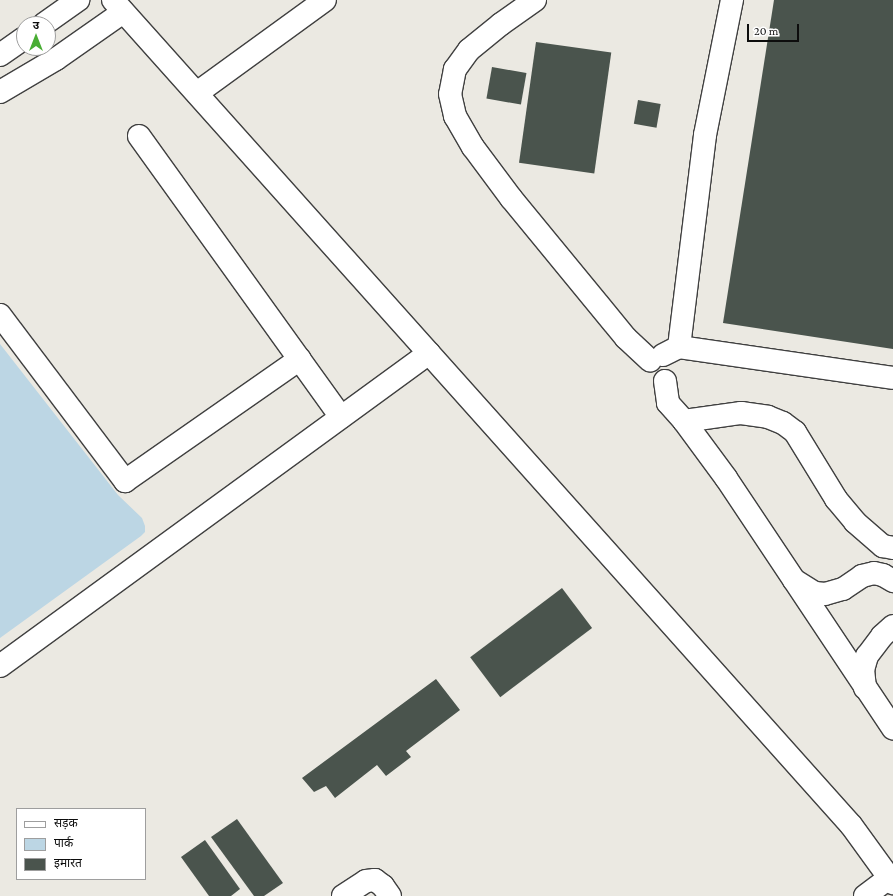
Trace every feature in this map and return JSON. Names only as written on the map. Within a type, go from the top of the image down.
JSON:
[{"type":"street","points":[[55,16],[78,0]]},
{"type":"street","points":[[197,93],[325,0]]},
{"type":"street","points":[[535,0],[501,24],[469,50],[455,69],[450,94],[455,116],[473,147],[511,198],[626,338],[664,354],[671,359],[674,367],[672,376],[665,381],[668,403],[684,421],[726,478],[893,728]]},
{"type":"street","points":[[664,354],[732,0]]},
{"type":"street","points":[[0,92],[56,59],[118,6],[850,825],[891,881],[866,896]]},
{"type":"street","points":[[0,55],[16,44]]},
{"type":"street","points":[[139,136],[341,417]]},
{"type":"street","points":[[0,315],[125,481],[300,359]]},
{"type":"street","points":[[0,666],[429,353]]},
{"type":"street","points":[[664,354],[893,378]]},
{"type":"street","points":[[684,421],[741,413],[768,417],[783,423],[795,432],[836,499],[855,522],[888,547],[888,578],[874,573],[862,576],[843,589],[825,594],[815,593],[793,580]]},
{"type":"street","points":[[865,688],[863,670],[867,656],[882,636],[893,626]]},
{"type":"street","points":[[343,896],[366,880],[375,880],[383,886],[390,896]]},
{"type":"shaded area","points":[[0,0],[893,0],[893,896],[0,896]]},
{"type":"green space","points":[[0,344],[118,495],[142,518],[145,526],[145,532],[0,638]]},
{"type":"building","points":[[774,0],[893,0],[893,349],[723,323]]},
{"type":"building","points":[[536,42],[611,53],[594,173],[519,163]]},
{"type":"building","points":[[492,67],[526,73],[521,105],[486,99]]},
{"type":"building","points":[[638,100],[661,104],[656,128],[634,124]]},
{"type":"building","points":[[562,588],[592,628],[500,697],[470,657]]},
{"type":"building","points":[[436,679],[460,710],[406,751],[411,757],[386,776],[377,765],[335,798],[326,786],[314,792],[302,778]]},
{"type":"building","points":[[237,819],[283,883],[264,896],[254,896],[211,837]]},
{"type":"building","points":[[205,840],[240,889],[231,896],[209,896],[181,857]]}]
